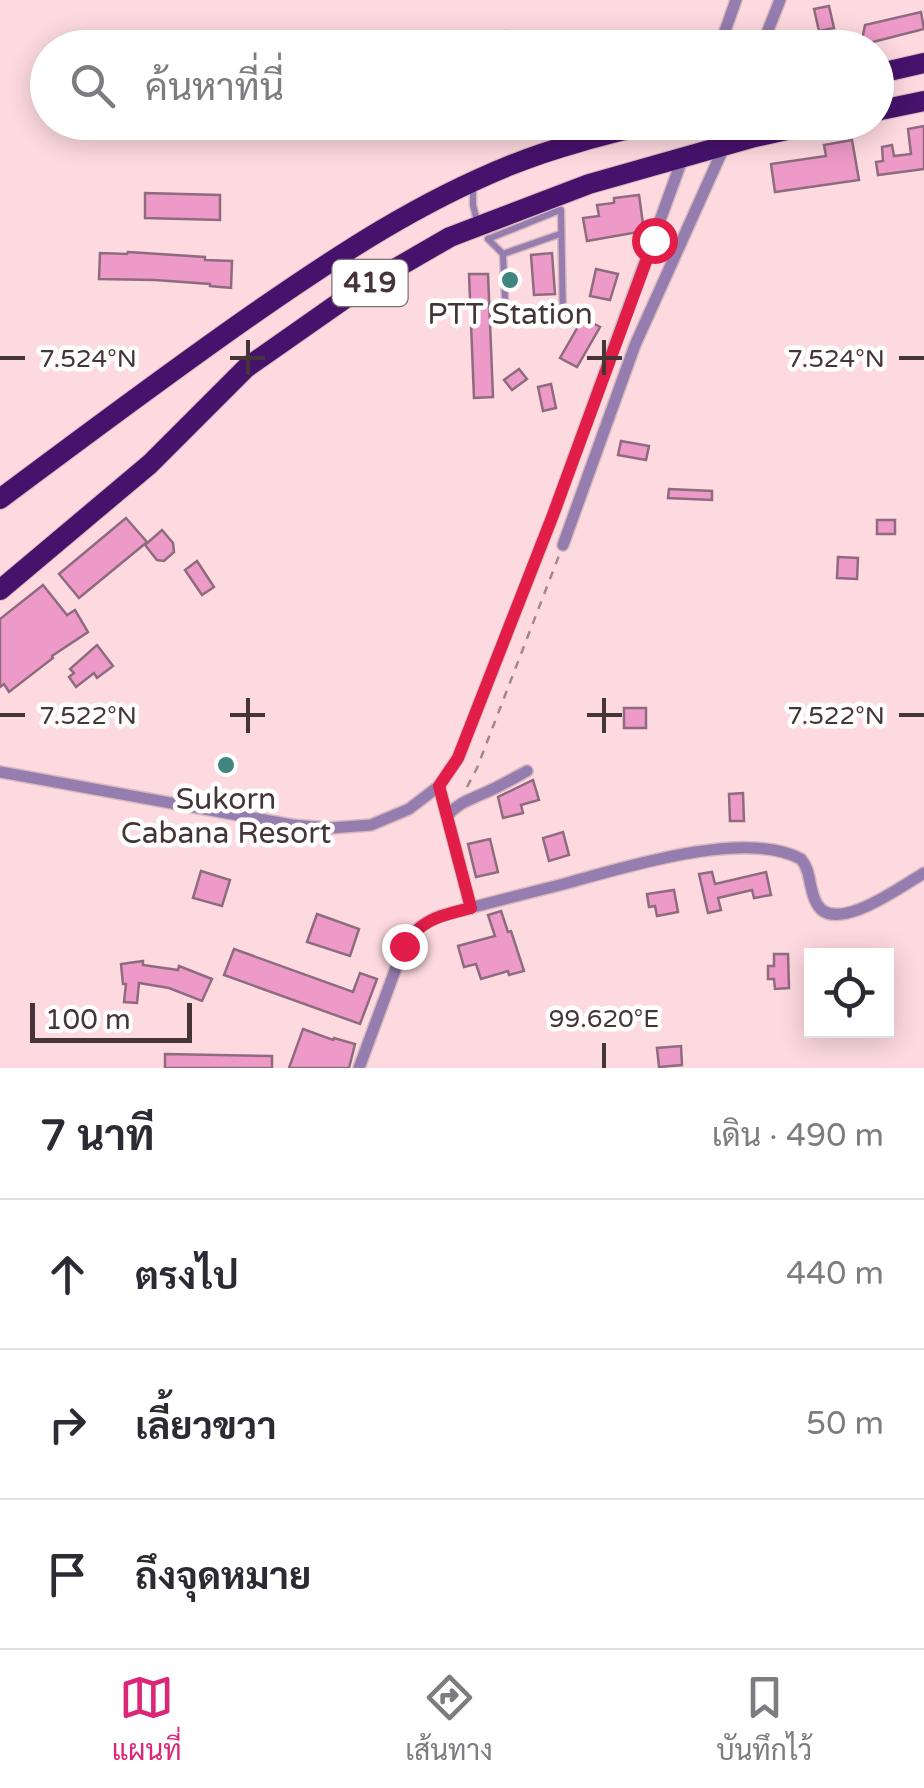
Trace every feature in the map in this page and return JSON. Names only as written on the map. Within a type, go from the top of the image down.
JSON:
[{"type":"highway","points":[[894,70],[924,64]]},
{"type":"highway","points":[[894,107],[924,100]]},
{"type":"highway","name":"419","points":[[0,499],[168,372],[350,247],[474,182],[587,140]]},
{"type":"highway","name":"419","points":[[0,590],[150,464],[246,368],[353,293],[450,238],[483,233],[561,202],[589,184],[746,140]]},
{"type":"street","points":[[725,30],[736,0]]},
{"type":"street","points":[[768,30],[780,0]]},
{"type":"street","points":[[563,545],[635,345],[726,140]]},
{"type":"street","points":[[0,772],[330,828],[370,824],[409,809],[439,786],[458,758],[546,532],[683,158]]},
{"type":"street","points":[[452,811],[527,771]]},
{"type":"street","points":[[439,786],[452,811],[471,908]]},
{"type":"street","points":[[359,1068],[404,946],[423,923],[440,916],[645,862],[726,849],[780,851],[801,859],[810,874],[816,904],[826,914],[860,910],[924,873]]},
{"type":"lane","points":[[474,182],[473,204],[483,233],[503,254],[506,322],[563,320],[561,202]]},
{"type":"lane","points":[[503,254],[560,234]]},
{"type":"path","points":[[452,811],[477,768],[563,545]]},
{"type":"building","points":[[829,6],[834,28],[819,30],[814,9]]},
{"type":"building","points":[[921,12],[924,29],[894,37],[894,30],[864,30],[865,25]]},
{"type":"building","points":[[924,126],[924,169],[878,175],[876,162],[883,161],[882,147],[892,145],[894,156],[911,154],[908,129]]},
{"type":"building","points":[[852,140],[859,180],[775,192],[771,164],[826,156],[824,145]]},
{"type":"building","points":[[145,193],[220,195],[220,220],[145,218]]},
{"type":"building","points":[[639,195],[644,231],[587,241],[583,218],[599,216],[597,205]]},
{"type":"building","points":[[100,253],[232,261],[231,288],[99,279]]},
{"type":"building","points":[[552,253],[555,294],[534,295],[531,255]]},
{"type":"building","points":[[596,269],[618,274],[610,300],[590,296]]},
{"type":"building","points":[[469,274],[488,274],[493,397],[474,398]]},
{"type":"building","points":[[583,318],[600,327],[577,367],[560,358]]},
{"type":"building","points":[[519,369],[527,379],[512,390],[504,380]]},
{"type":"building","points":[[551,384],[556,408],[543,411],[538,387]]},
{"type":"building","points":[[621,441],[649,446],[646,460],[618,455]]},
{"type":"building","points":[[669,489],[712,491],[712,500],[668,498]]},
{"type":"building","points":[[126,518],[147,542],[79,598],[59,574]]},
{"type":"building","points":[[877,520],[895,520],[895,534],[877,534]]},
{"type":"building","points":[[162,530],[173,543],[174,552],[164,561],[157,560],[145,545]]},
{"type":"building","points":[[838,557],[858,558],[857,579],[837,578]]},
{"type":"building","points":[[197,561],[214,587],[202,595],[185,570]]},
{"type":"building","points":[[43,585],[67,615],[75,610],[88,632],[9,692],[4,684],[0,687],[0,619]]},
{"type":"building","points":[[97,645],[113,666],[97,678],[94,673],[76,687],[69,677],[74,673],[70,669]]},
{"type":"building","points":[[624,708],[646,708],[646,728],[624,728]]},
{"type":"building","points":[[533,780],[539,800],[521,805],[523,813],[503,818],[498,797]]},
{"type":"building","points":[[743,793],[744,821],[730,821],[729,794]]},
{"type":"building","points":[[563,832],[569,855],[549,861],[543,838]]},
{"type":"building","points":[[490,839],[498,872],[476,877],[468,844]]},
{"type":"building","points":[[201,871],[230,880],[222,906],[193,898]]},
{"type":"building","points":[[712,872],[715,884],[766,872],[771,895],[754,898],[752,890],[718,898],[721,910],[708,913],[699,874]]},
{"type":"building","points":[[674,890],[678,912],[657,916],[655,906],[649,907],[647,894]]},
{"type":"building","points":[[501,911],[524,971],[481,979],[476,964],[464,967],[458,946],[495,936],[488,915]]},
{"type":"building","points":[[317,914],[359,929],[350,956],[307,942]]},
{"type":"building","points":[[234,949],[353,992],[360,973],[377,979],[360,1024],[224,975]]},
{"type":"building","points":[[774,954],[788,954],[789,988],[775,989],[774,979],[768,979],[768,966],[774,966]]},
{"type":"building","points":[[143,961],[143,965],[178,970],[179,966],[212,979],[202,1001],[169,988],[139,983],[137,1003],[124,1002],[126,984],[121,964]]},
{"type":"building","points":[[303,1029],[355,1044],[349,1068],[289,1068]]},
{"type":"building","points":[[681,1046],[682,1065],[659,1067],[657,1048]]},
{"type":"building","points":[[165,1054],[272,1056],[272,1068],[165,1068]]},
{"type":"place","name":"PTT Station","points":[[510,280]]},
{"type":"place","name":"Sukorn Cabana Resort","points":[[226,765]]},
{"type":"route","points":[[404,946],[423,923],[471,908],[439,786],[458,758],[654,240]]}]
